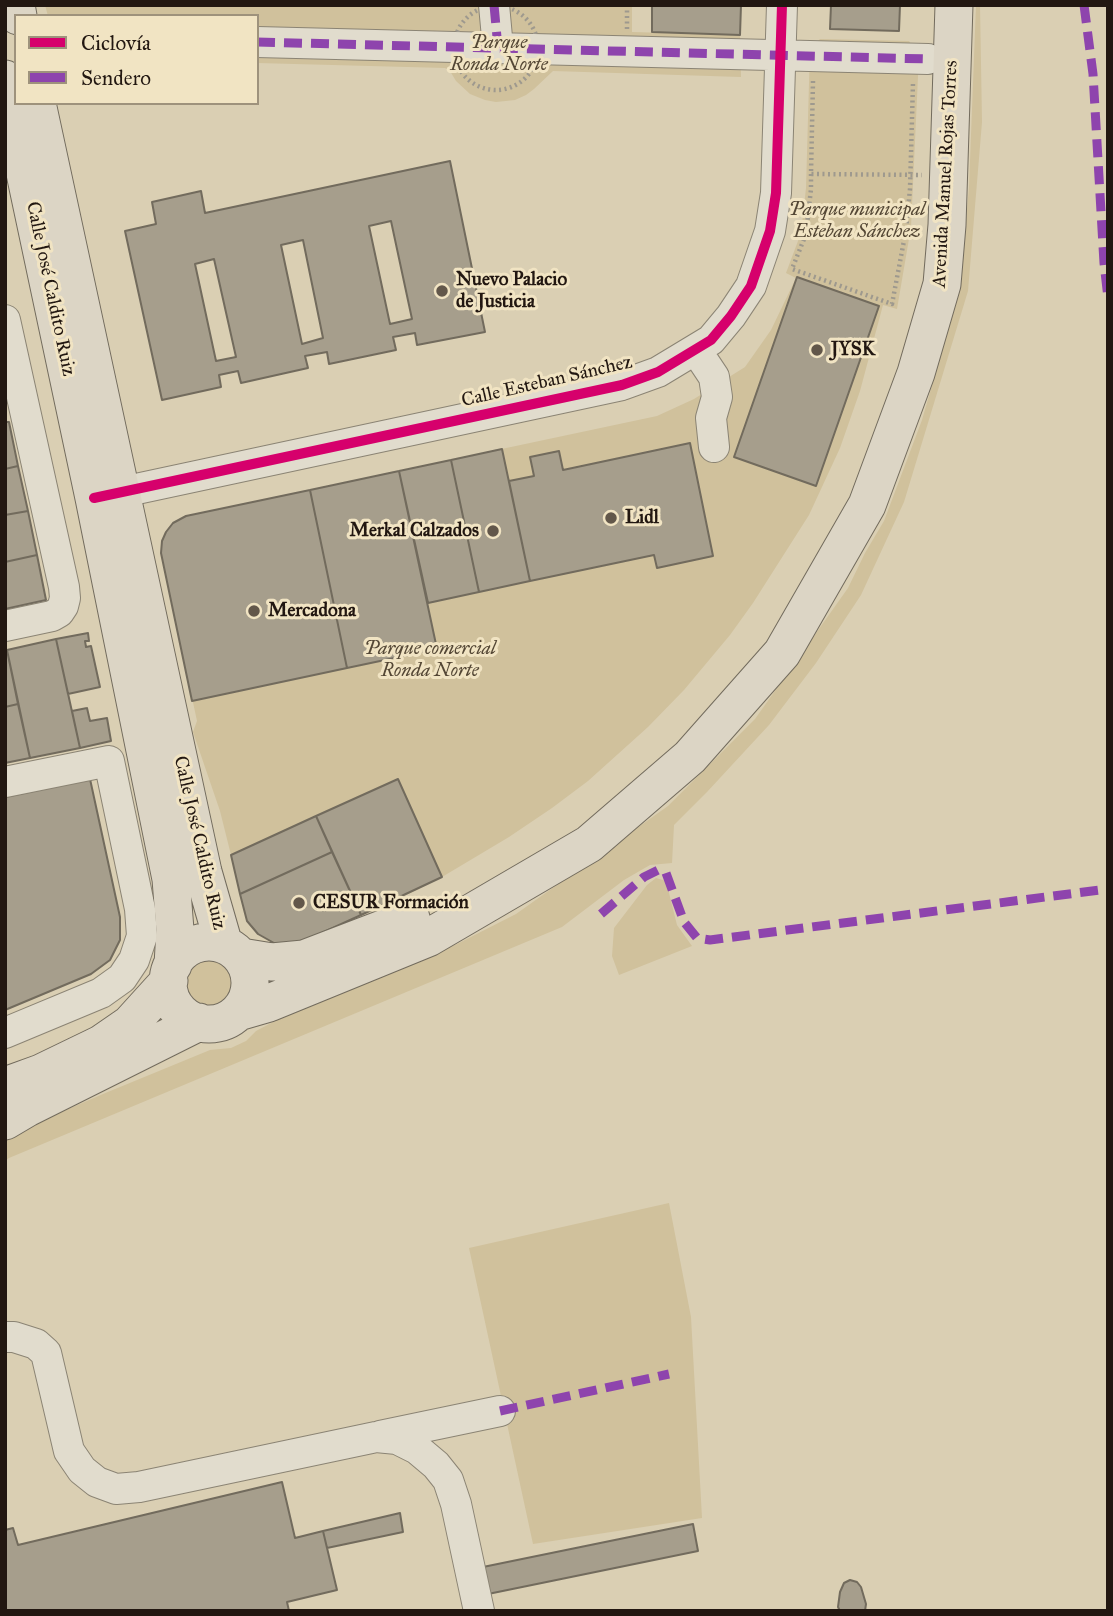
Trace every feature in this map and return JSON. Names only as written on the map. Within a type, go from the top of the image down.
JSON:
[{"type":"main road","name":"Avenida Manuel Rojas Torres","points":[[5,1086],[41,1073],[101,1044],[130,1024],[171,973],[184,952],[197,944],[211,942],[272,962],[304,959],[417,915],[574,824],[673,740],[762,639],[845,494],[893,365],[918,280],[922,224],[917,175],[921,66],[930,5]]},
{"type":"main road","name":"Avenida Manuel Rojas Torres","points":[[5,1121],[199,1023],[212,1024],[227,1020],[238,1012],[269,1003],[428,937],[589,844],[690,757],[782,653],[867,505],[916,373],[942,284],[947,225],[954,5]]},
{"type":"main road","name":"Calle José Caldito Ruiz","points":[[5,79],[108,495]]},
{"type":"main road","name":"Calle José Caldito Ruiz","points":[[37,105],[108,495],[160,743],[232,951]]},
{"type":"main road","name":"Calle José Caldito Ruiz","points":[[160,743],[176,930],[171,973]]},
{"type":"main road","points":[[232,951],[246,967],[250,984],[248,994],[238,1012]]},
{"type":"main road","points":[[171,973],[170,994],[175,1006],[189,1019],[199,1023]]},
{"type":"street","points":[[494,5],[498,48]]},
{"type":"street","name":"Calle Esteban Sánchez","points":[[108,495],[610,388],[658,372],[710,340],[742,302],[758,268],[770,231],[776,193],[782,5]]},
{"type":"street","points":[[259,42],[780,55],[921,66]]},
{"type":"street","points":[[5,320],[65,598],[59,612],[52,616],[5,626]]},
{"type":"street","points":[[696,350],[714,377],[717,397],[711,418],[714,447]]},
{"type":"street","points":[[5,782],[109,761],[140,909],[142,936],[134,960],[122,978],[101,993],[5,1033]]},
{"type":"street","points":[[5,1337],[36,1344],[46,1353],[69,1451],[82,1469],[97,1482],[116,1489],[139,1488],[500,1410]]},
{"type":"street","points":[[5,1354],[36,1344]]},
{"type":"street","points":[[376,1437],[397,1439],[417,1449],[436,1465],[448,1480],[456,1504],[479,1611]]},
{"type":"path","points":[[626,37],[627,5]]},
{"type":"path","points":[[814,70],[811,189],[806,234],[792,269],[892,304],[917,175],[921,66]]},
{"type":"path","points":[[811,174],[917,175]]},
{"type":"green space","name":"Parque Ronda Norte","points":[[45,5],[632,5],[632,32],[740,35],[741,77],[553,71],[526,95],[515,100],[496,102],[470,94],[445,68],[259,63],[259,14],[47,14]]},
{"type":"green space","points":[[976,5],[980,5],[982,122],[968,291],[904,502],[861,595],[816,663],[769,725],[674,825],[672,863],[650,865],[624,880],[562,927],[5,1161],[5,1139],[15,1132],[210,1050],[231,1048],[273,1022],[457,944],[516,914],[668,806],[755,719],[848,588],[884,521],[922,420],[960,288],[969,187]]},
{"type":"green space","name":"Parque comercial Ronda Norte","points":[[820,39],[909,41],[919,55],[911,227],[897,309],[883,305],[860,391],[840,448],[809,515],[730,635],[684,690],[588,781],[509,837],[442,877],[361,915],[316,816],[231,855],[220,811],[193,732],[197,721],[161,553],[163,537],[169,527],[186,516],[657,416],[694,399],[745,367],[771,330],[796,278],[786,273],[801,233],[806,188],[810,48]]},
{"type":"green space","points":[[656,878],[666,881],[677,925],[692,946],[619,975],[612,956],[614,928],[647,885]]},
{"type":"green space","points":[[208,956],[216,956],[231,966],[237,983],[231,1000],[224,1006],[207,1010],[191,1003],[185,996],[183,987],[191,963]]},
{"type":"green space","points":[[669,1203],[691,1317],[702,1518],[533,1544],[469,1248]]},
{"type":"building","points":[[652,5],[741,5],[740,35],[652,32]]},
{"type":"building","points":[[831,5],[900,5],[899,31],[830,29]]},
{"type":"building","name":"Nuevo Palacio de Justicia","points":[[450,161],[485,332],[417,345],[415,333],[393,337],[396,350],[329,364],[327,352],[305,356],[308,368],[241,383],[238,371],[219,375],[221,387],[162,400],[125,231],[156,224],[152,202],[201,191],[205,213]],"holes":[[[391,221],[412,319],[390,324],[369,226]],[[303,240],[323,338],[302,344],[281,245]],[[214,259],[236,357],[216,361],[195,264]]]},
{"type":"building","name":"JYSK","points":[[797,277],[879,306],[816,486],[734,457]]},
{"type":"building","points":[[5,422],[9,422],[18,466],[5,469]]},
{"type":"building","name":"Lidl","points":[[690,443],[713,556],[657,568],[654,555],[530,581],[509,481],[534,476],[530,457],[559,451],[563,470]]},
{"type":"building","name":"Merkal Calzados","points":[[502,449],[530,581],[479,592],[451,460]]},
{"type":"building","points":[[451,460],[479,592],[428,603],[399,471]]},
{"type":"building","points":[[18,466],[28,511],[5,515],[5,469]]},
{"type":"building","points":[[399,471],[437,649],[347,668],[310,490]]},
{"type":"building","name":"Mercadona","points":[[310,490],[347,668],[192,701],[161,553],[166,532],[173,523],[186,516]]},
{"type":"building","points":[[28,511],[37,555],[5,562],[5,515]]},
{"type":"building","points":[[37,555],[46,600],[5,609],[5,562]]},
{"type":"building","points":[[88,633],[89,641],[85,641],[86,647],[91,646],[100,687],[68,694],[56,639]]},
{"type":"building","points":[[56,639],[80,748],[30,758],[7,650]]},
{"type":"building","points":[[5,650],[18,704],[5,707]]},
{"type":"building","points":[[18,704],[30,758],[5,763],[5,707]]},
{"type":"building","points":[[87,708],[90,721],[107,718],[111,741],[80,748],[72,711]]},
{"type":"building","points":[[90,779],[120,917],[120,940],[110,960],[91,974],[5,1010],[5,797]]},
{"type":"building","points":[[398,779],[442,877],[361,915],[316,816]]},
{"type":"building","points":[[316,816],[332,852],[240,894],[231,855]]},
{"type":"building","name":"CESUR Formación","points":[[332,852],[361,915],[302,942],[284,945],[258,934],[247,921],[240,894]]},
{"type":"building","points":[[282,1482],[295,1538],[323,1531],[337,1590],[287,1602],[289,1611],[5,1611],[5,1530],[13,1528],[18,1545]]},
{"type":"building","points":[[400,1513],[403,1532],[327,1548],[323,1531]]},
{"type":"building","points":[[693,1524],[698,1551],[488,1594],[483,1567]]},
{"type":"building","points":[[850,1580],[861,1587],[866,1604],[865,1611],[840,1611],[838,1607],[844,1583]]},
{"type":"marked path","points":[[494,5],[498,48]]},
{"type":"marked path","points":[[1084,5],[1093,74],[1108,298]]},
{"type":"marked path","points":[[259,42],[928,59]]},
{"type":"marked path","points":[[601,914],[644,877],[658,870],[666,873],[684,922],[697,938],[710,940],[1108,889]]},
{"type":"marked path","points":[[500,1411],[669,1374]]},
{"type":"cycle path","points":[[94,498],[622,385],[658,372],[711,340],[751,286],[770,231],[776,193],[782,5]]},
{"type":"place","name":"Nuevo Palacio de Justicia","points":[[442,291]]},
{"type":"place","name":"JYSK","points":[[817,350]]},
{"type":"place","name":"Lidl","points":[[611,518]]},
{"type":"place","name":"Merkal Calzados","points":[[493,531]]},
{"type":"place","name":"Mercadona","points":[[254,611]]},
{"type":"place","name":"CESUR Formación","points":[[299,903]]},
{"type":"park label","name":"Parque municipal Esteban Sánchez","points":[[857,221]]}]
